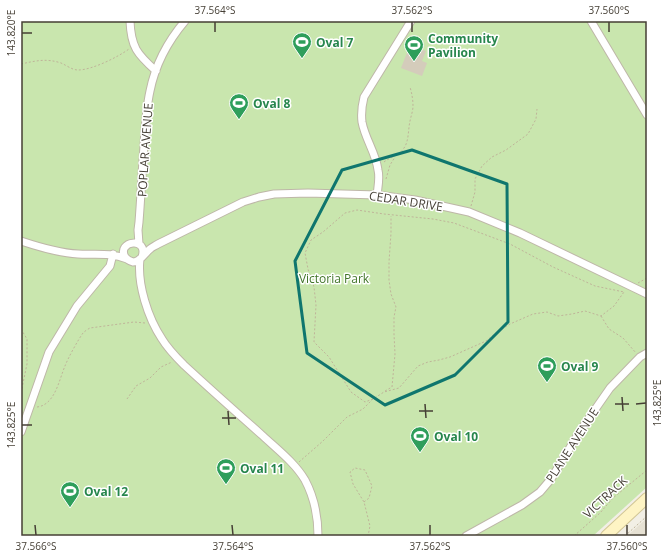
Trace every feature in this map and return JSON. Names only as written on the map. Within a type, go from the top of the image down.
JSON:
[{"type":"main road","points":[[606,536],[647,498]]},
{"type":"street","points":[[130,21],[132,38],[136,50],[156,71]]},
{"type":"street","name":"POPLAR AVENUE","points":[[140,245],[138,230],[150,92],[161,59],[171,40],[185,21]]},
{"type":"street","points":[[377,195],[379,175],[378,168],[362,122],[364,97],[411,21]]},
{"type":"street","points":[[591,21],[647,115]]},
{"type":"street","name":"CEDAR DRIVE","points":[[141,258],[150,249],[158,244],[243,202],[259,197],[274,194],[308,193],[377,195],[415,200],[469,212],[520,233],[647,294]]},
{"type":"street","name":"POPLAR AVENUE","points":[[131,243],[138,230]]},
{"type":"street","points":[[21,241],[52,250],[76,254],[113,254],[124,250],[125,247],[131,243],[137,243],[143,251],[140,276]]},
{"type":"street","name":"CEDAR DRIVE","points":[[140,245],[158,244]]},
{"type":"street","points":[[124,250],[128,260],[136,268],[140,276],[146,303],[155,327],[166,345],[178,359],[284,456],[305,480],[316,514],[318,536]]},
{"type":"street","points":[[113,254],[133,262],[141,258]]},
{"type":"street","points":[[21,432],[49,352],[77,306],[110,266],[113,254]]},
{"type":"street","name":"PLANE AVENUE","points":[[466,536],[522,505],[540,492],[551,479],[580,430],[610,388],[640,357],[647,353]]},
{"type":"path","points":[[21,64],[43,60],[59,63],[77,70],[92,68],[113,59],[130,48]]},
{"type":"path","points":[[378,168],[404,148],[407,141],[413,108],[413,98],[410,88]]},
{"type":"path","points":[[469,212],[475,192],[475,179],[482,166],[492,157],[506,150],[528,134],[536,119],[537,109]]},
{"type":"path","points":[[385,182],[390,165],[395,156]]},
{"type":"path","points":[[391,215],[388,280],[396,307],[394,317],[395,354],[392,387],[373,399],[365,402],[351,392],[329,357],[314,342],[316,305],[314,287],[305,253],[311,240],[345,213],[357,210],[454,223],[510,244],[553,267],[595,286],[624,292]]},
{"type":"path","points":[[601,316],[614,306],[624,292],[647,278]]},
{"type":"path","points":[[384,392],[399,388],[418,366],[450,356],[486,341],[510,324],[533,314],[547,312],[558,316],[585,310],[601,316],[609,329],[623,338],[640,357]]},
{"type":"path","points":[[29,408],[42,406],[48,402],[59,381],[65,365],[80,338],[90,328],[134,322],[145,322],[155,327]]},
{"type":"path","points":[[21,329],[27,339],[26,364],[21,393]]},
{"type":"path","points":[[127,399],[136,386],[150,378],[161,367],[178,359]]},
{"type":"path","points":[[294,466],[347,416],[363,409],[373,399]]},
{"type":"path","points":[[364,502],[369,498],[372,486],[365,470],[355,468],[350,472],[353,484],[364,502],[370,526],[368,536]]},
{"type":"path","name":"VICTRACK","points":[[574,536],[600,514],[614,498],[647,470]]},
{"type":"path","points":[[625,536],[647,516]]},
{"type":"highlighted area","points":[[412,150],[507,184],[508,322],[455,375],[385,405],[307,353],[295,261],[342,170]]},
{"type":"shaded area","points":[[647,518],[647,536],[627,536]]},
{"type":"green space","name":"Victoria Park","points":[[21,21],[647,21],[647,487],[593,536],[21,536]]},
{"type":"building","name":"Community Pavilion","points":[[417,48],[426,51],[422,61],[427,63],[422,76],[401,68],[408,50],[415,53]]},
{"type":"place","name":"Oval 7","points":[[302,59]]},
{"type":"place","name":"Community Pavilion","points":[[414,62]]},
{"type":"place","name":"Oval 8","points":[[239,120]]},
{"type":"place","name":"Oval 9","points":[[547,383]]},
{"type":"place","name":"Oval 10","points":[[420,453]]},
{"type":"place","name":"Oval 11","points":[[226,485]]},
{"type":"place","name":"Oval 12","points":[[70,508]]}]
